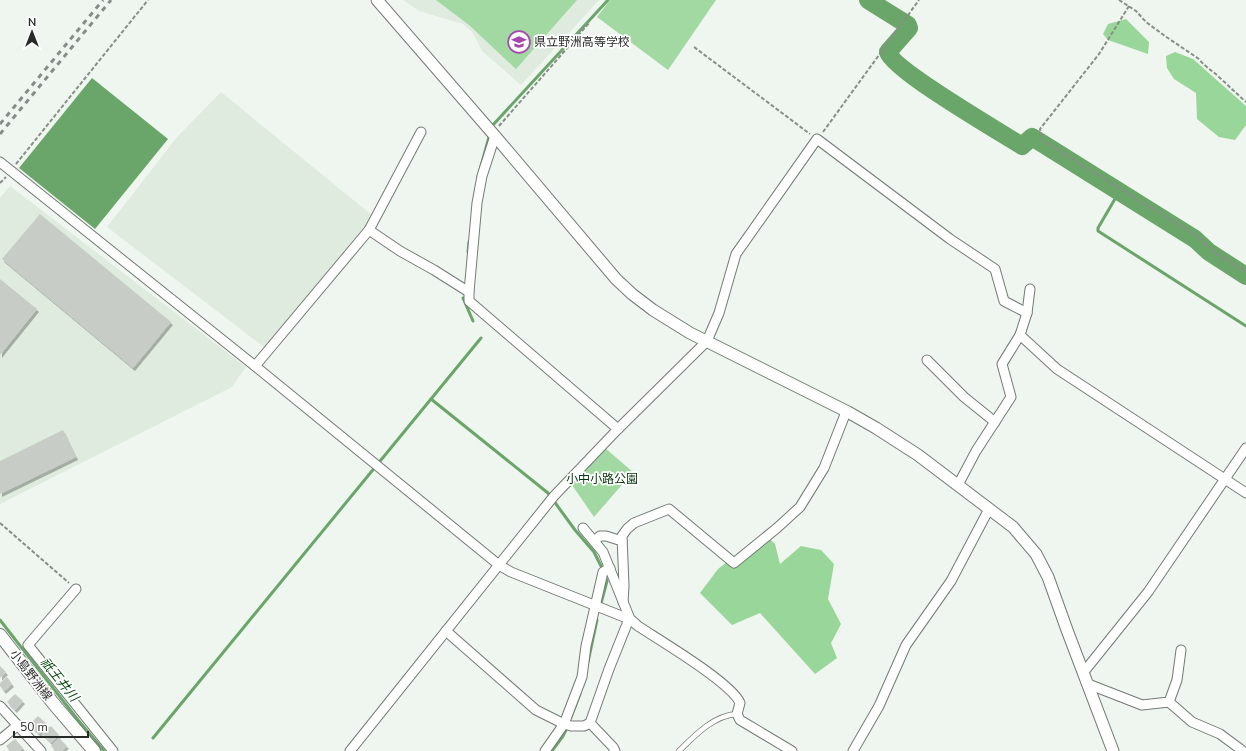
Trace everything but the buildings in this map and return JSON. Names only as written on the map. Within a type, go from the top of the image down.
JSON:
[{"type":"main road","name":"小島野洲線","points":[[0,635],[53,703],[94,751]]},
{"type":"street","points":[[377,0],[495,136],[559,214],[616,279],[632,294],[653,310],[690,333],[876,428],[918,455],[1013,527],[1036,554],[1048,577],[1113,751]]},
{"type":"street","points":[[256,366],[369,230],[420,132]]},
{"type":"street","points":[[495,136],[482,176],[477,203],[469,301],[618,430]]},
{"type":"street","points":[[350,751],[554,496],[707,341],[719,313],[736,254],[817,139],[950,239],[995,268],[1004,301],[1027,313]]},
{"type":"street","points":[[0,162],[256,366],[499,565],[511,572],[629,619],[590,723],[584,726],[571,726],[564,724],[536,710],[446,631]]},
{"type":"street","points":[[369,230],[400,251],[469,292]]},
{"type":"street","points":[[958,485],[976,450],[1011,397],[1002,364],[1020,335],[1027,313],[1030,289]]},
{"type":"street","points":[[1020,335],[1057,369],[1246,494]]},
{"type":"street","points":[[927,360],[964,397],[995,422]]},
{"type":"street","points":[[623,602],[624,586],[622,536],[634,523],[669,509],[734,563],[800,507],[824,468],[846,412]]},
{"type":"street","points":[[1083,673],[1148,592],[1246,448]]},
{"type":"street","points":[[853,751],[879,706],[906,645],[951,581],[989,509]]},
{"type":"street","points":[[583,528],[603,552],[630,619],[638,626],[709,673],[738,697],[740,703],[737,714],[740,720],[792,751]]},
{"type":"street","points":[[594,541],[600,536],[606,536],[622,541]]},
{"type":"street","points":[[545,751],[564,724],[582,678],[586,646],[603,572],[610,568]]},
{"type":"street","points":[[76,588],[28,645],[113,751]]},
{"type":"street","points":[[1169,702],[1177,680],[1182,650]]},
{"type":"street","points":[[1088,684],[1142,705],[1169,702],[1192,722],[1220,734],[1243,751]]},
{"type":"street","points":[[0,706],[41,751]]},
{"type":"street","points":[[590,723],[615,751]]},
{"type":"street","points":[[0,740],[18,725]]},
{"type":"lane","points":[[681,751],[699,731],[731,714],[737,714]]},
{"type":"path","points":[[0,183],[148,0]]},
{"type":"path","points":[[694,47],[817,139],[898,28],[906,20],[919,0]]},
{"type":"path","points":[[1119,0],[1136,11],[1158,32],[1199,59],[1246,102]]},
{"type":"path","points":[[1128,6],[1099,54],[1040,129],[1042,140],[1198,237],[1213,251],[1246,272]]},
{"type":"path","points":[[495,136],[497,128],[590,22]]},
{"type":"path","points":[[0,523],[76,588]]},
{"type":"shaded area","name":"県立野洲高等学校","points":[[403,0],[599,0],[521,85],[482,51],[473,33],[463,24],[419,11]]},
{"type":"shaded area","points":[[1126,19],[1149,42],[1148,54],[1108,40],[1103,34],[1108,24]]},
{"type":"shaded area","points":[[1175,52],[1193,59],[1246,106],[1246,125],[1235,140],[1219,137],[1197,119],[1196,93],[1174,79],[1167,68],[1166,56]]},
{"type":"shaded area","points":[[92,78],[168,139],[95,229],[19,168]]},
{"type":"shaded area","points":[[221,92],[373,216],[264,347],[107,227],[177,137]]},
{"type":"shaded area","points":[[10,186],[246,367],[232,387],[0,504],[0,198]]},
{"type":"shaded area","points":[[764,533],[775,544],[780,564],[801,546],[821,550],[834,564],[828,599],[841,624],[831,643],[837,658],[815,674],[760,613],[732,625],[700,593],[718,569]]},
{"type":"green space","name":"県立野洲高等学校","points":[[436,0],[577,0],[516,69],[469,25]]},
{"type":"green space","points":[[610,0],[716,0],[668,70],[597,17]]},
{"type":"green space","name":"小中小路公園","points":[[605,448],[633,472],[594,517],[572,485]]},
{"type":"waterway","points":[[492,126],[608,0]]},
{"type":"waterway","points":[[868,0],[908,25],[909,28],[888,52],[894,61],[927,86],[1022,146],[1032,137],[1195,239],[1209,252],[1246,276]]},
{"type":"waterway","points":[[478,177],[489,137]]},
{"type":"waterway","points":[[1119,192],[1098,228],[1098,231],[1246,326]]},
{"type":"waterway","points":[[468,252],[469,242]]},
{"type":"waterway","points":[[463,298],[473,321]]},
{"type":"waterway","points":[[481,338],[431,399],[548,493],[575,530],[594,552],[603,570]]},
{"type":"waterway","points":[[153,738],[431,399]]},
{"type":"waterway","points":[[600,607],[607,581],[605,576]]},
{"type":"waterway","name":"祇王井川","points":[[0,620],[104,751]]},
{"type":"waterway","points":[[588,662],[597,620]]},
{"type":"waterway","points":[[571,717],[580,694]]},
{"type":"waterway","points":[[552,751],[568,726]]},
{"type":"railway","points":[[0,124],[103,0]]},
{"type":"railway","points":[[0,134],[111,0]]},
{"type":"place","name":"県立野洲高等学校","points":[[519,42]]}]
